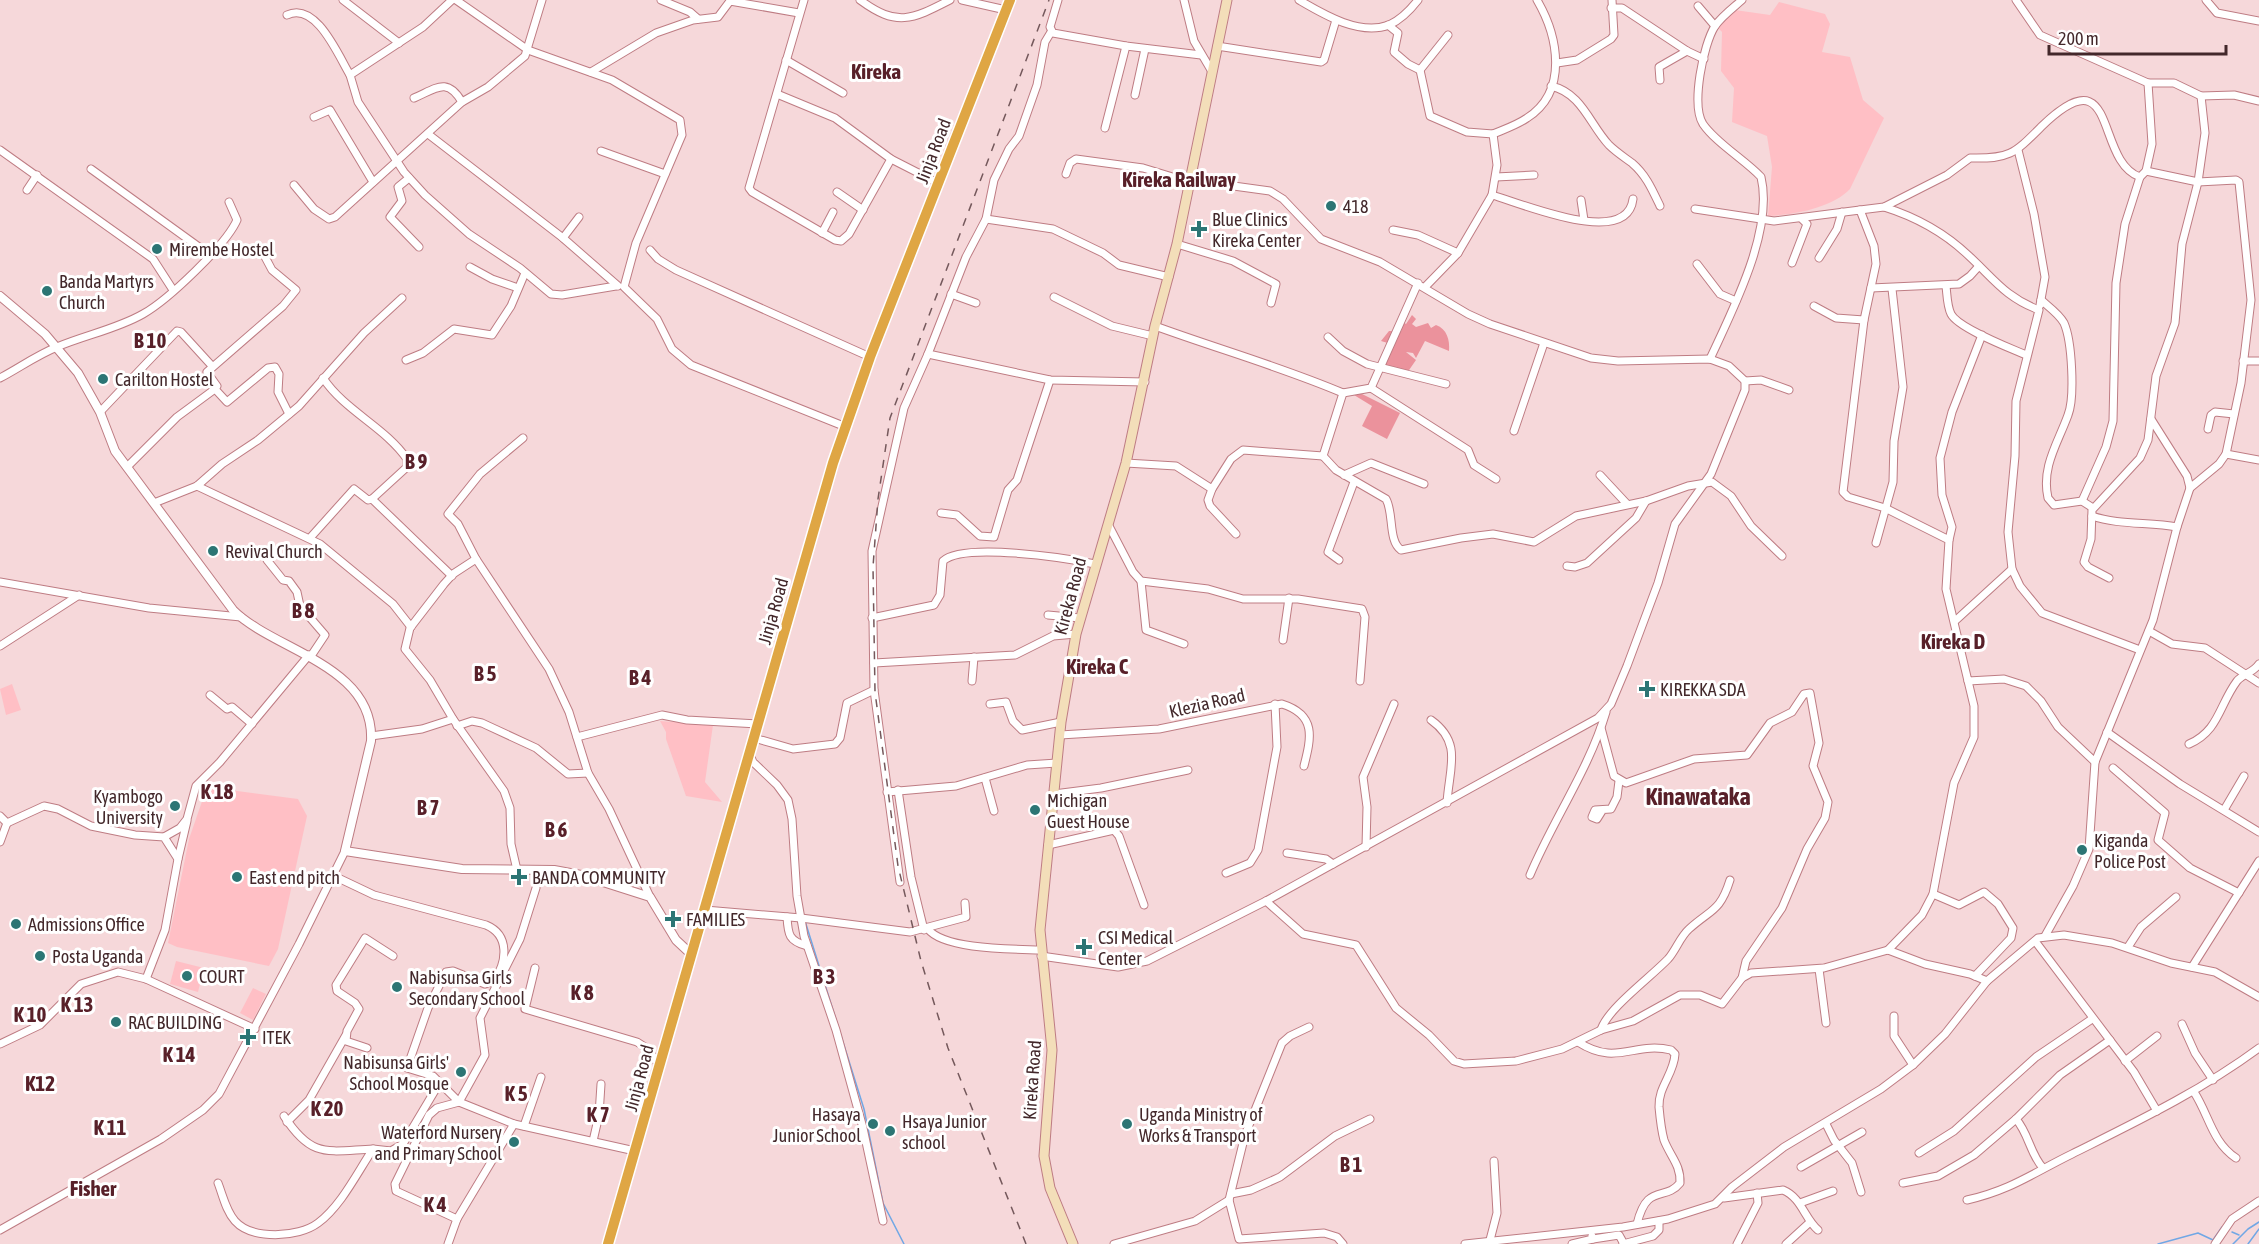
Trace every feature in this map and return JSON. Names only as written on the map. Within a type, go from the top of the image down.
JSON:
[{"type":"highway","name":"Jinja Road","points":[[608,1244],[749,753],[846,427],[870,357],[1008,5]]},
{"type":"main road","name":"Kireka Road","points":[[1073,1244],[1050,1188],[1044,1156],[1052,1050],[1041,953],[1041,904],[1061,722],[1076,634],[1126,463],[1145,382],[1155,326],[1177,244],[1211,69],[1227,0]]},
{"type":"street","points":[[343,0],[399,43]]},
{"type":"street","points":[[350,75],[431,21],[454,0],[528,50],[591,72],[638,94],[680,120],[682,135],[620,286]]},
{"type":"street","points":[[294,184],[314,209],[331,219],[462,102],[501,76],[528,50],[542,0]]},
{"type":"street","points":[[661,0],[690,12],[698,19]]},
{"type":"street","points":[[804,0],[749,188],[758,196],[838,242],[845,240],[891,159]]},
{"type":"street","points":[[860,0],[878,13],[895,19],[910,17],[950,0]]},
{"type":"street","points":[[962,0],[1008,5]]},
{"type":"street","points":[[900,882],[874,690],[872,551],[904,408],[928,354],[966,256],[986,219],[994,180],[1009,149],[1019,136],[1037,86],[1045,42],[1051,32],[1050,27],[1058,0]]},
{"type":"street","points":[[1184,0],[1194,41],[1211,69]]},
{"type":"street","points":[[1299,0],[1336,20],[1367,26],[1388,25],[1418,0]]},
{"type":"street","points":[[1388,25],[1398,33],[1394,49],[1397,56],[1420,70],[1430,116],[1467,132],[1493,134],[1528,117],[1543,101],[1551,86],[1557,63],[1552,34],[1537,0]]},
{"type":"street","points":[[1710,359],[1753,256],[1761,220],[1761,177],[1704,125],[1699,115],[1698,87],[1704,59],[1715,27],[1742,0]]},
{"type":"street","points":[[2016,0],[2040,35],[2148,83],[2181,84],[2201,96],[2234,95],[2259,101]]},
{"type":"street","points":[[2206,0],[2217,13],[2259,21]]},
{"type":"street","points":[[591,72],[656,33],[698,19],[709,20],[718,17],[730,1],[799,13]]},
{"type":"street","points":[[1557,63],[1577,60],[1611,39],[1614,35],[1612,4],[1622,8],[1687,51],[1704,59]]},
{"type":"street","points":[[1698,6],[1715,27]]},
{"type":"street","points":[[287,15],[298,10],[323,28],[350,75],[358,102],[397,162],[409,178],[469,234],[525,273],[539,286],[558,295],[620,286]]},
{"type":"street","points":[[1217,46],[1322,61],[1336,20]]},
{"type":"street","points":[[1051,32],[1145,49],[1201,55]]},
{"type":"street","points":[[1420,70],[1448,35]]},
{"type":"street","points":[[1106,129],[1126,46]]},
{"type":"street","points":[[1135,95],[1145,49]]},
{"type":"street","points":[[1660,80],[1659,67],[1687,51]]},
{"type":"street","points":[[786,60],[843,93]]},
{"type":"street","points":[[2082,501],[2106,447],[2114,421],[2116,283],[2125,224],[2140,177],[2146,171],[2152,136],[2148,83]]},
{"type":"street","points":[[1551,86],[1564,92],[1585,109],[1610,147],[1631,163],[1648,181],[1660,206]]},
{"type":"street","points":[[414,98],[440,87],[448,87],[454,90],[462,102]]},
{"type":"street","points":[[777,94],[845,124],[891,159],[938,183]]},
{"type":"street","points":[[2109,578],[2088,567],[2084,562],[2090,543],[2093,508],[2140,458],[2148,440],[2158,365],[2175,323],[2182,244],[2198,182],[2205,134],[2201,96]]},
{"type":"street","points":[[1695,208],[1761,220],[1802,219],[1884,207],[1947,176],[1970,158],[1992,160],[2018,150],[2069,104],[2086,100],[2095,106],[2124,163],[2140,177]]},
{"type":"street","points":[[314,117],[330,110],[373,182]]},
{"type":"street","points":[[428,134],[563,238],[620,286],[657,319],[672,349],[691,365],[846,427]]},
{"type":"street","points":[[1371,388],[1421,285],[1458,253],[1492,195],[1496,177],[1493,134]]},
{"type":"street","points":[[0,150],[153,259],[173,290]]},
{"type":"street","points":[[2018,150],[2024,167],[2045,277],[2016,401],[2015,456],[2008,507],[2008,554],[2020,586],[2042,614],[2140,650]]},
{"type":"street","points":[[601,151],[665,174]]},
{"type":"street","points":[[1066,174],[1070,163],[1076,159],[1143,168],[1190,181],[1270,191],[1283,199],[1321,239],[1375,260],[1477,318],[1544,343],[1606,360],[1710,359],[1729,366],[1745,381],[1761,380],[1790,390]]},
{"type":"street","points":[[91,169],[210,255]]},
{"type":"street","points":[[2045,936],[2077,878],[2089,849],[2095,762],[2161,597],[2177,527],[2190,488],[2219,464],[2226,454],[2243,361],[2251,300],[2240,182],[2236,180],[2198,182],[2146,171]]},
{"type":"street","points":[[27,190],[37,175]]},
{"type":"street","points":[[1496,177],[1534,175]]},
{"type":"street","points":[[409,178],[397,188],[402,201],[390,217],[419,247]]},
{"type":"street","points":[[837,192],[863,210]]},
{"type":"street","points":[[1492,195],[1564,217],[1615,221],[1630,211],[1633,199]]},
{"type":"street","points":[[1581,200],[1584,220]]},
{"type":"street","points":[[0,378],[55,348],[141,316],[210,255],[237,222],[236,213],[229,202]]},
{"type":"street","points":[[1884,207],[1910,216],[1938,231],[2007,294],[2038,310]]},
{"type":"street","points":[[1860,210],[1877,255],[1864,320],[1861,364],[1843,492],[1848,497],[1885,508],[1949,540]]},
{"type":"street","points":[[822,233],[832,212]]},
{"type":"street","points":[[1819,258],[1837,229],[1842,212]]},
{"type":"street","points":[[563,238],[579,217]]},
{"type":"street","points":[[986,219],[1053,229],[1103,253],[1119,265],[1169,277]]},
{"type":"street","points":[[1792,263],[1807,224],[1802,219]]},
{"type":"street","points":[[1393,230],[1418,235],[1458,253]]},
{"type":"street","points":[[1177,244],[1233,261],[1275,283],[1277,286],[1271,303]]},
{"type":"street","points":[[650,250],[658,259],[676,270],[870,357]]},
{"type":"street","points":[[127,467],[177,417],[215,389],[217,386],[207,372],[283,306],[296,290],[272,270],[264,255]]},
{"type":"street","points":[[1697,264],[1720,294],[1736,301]]},
{"type":"street","points":[[1871,288],[1946,286],[1966,280],[1979,266]]},
{"type":"street","points":[[470,267],[492,279],[518,288]]},
{"type":"street","points":[[406,360],[423,353],[454,329],[492,335],[525,273]]},
{"type":"street","points":[[1946,286],[1952,316],[1982,335],[2026,355]]},
{"type":"street","points":[[1876,543],[1894,475],[1894,441],[1903,387],[1892,289]]},
{"type":"street","points":[[951,294],[976,303]]},
{"type":"street","points":[[0,296],[45,334],[78,374],[100,412],[115,451],[219,593],[241,617],[310,655],[339,677],[359,699],[368,717],[371,736],[345,851],[226,1086],[203,1110],[154,1143],[0,1230]]},
{"type":"street","points":[[1054,297],[1112,326],[1154,336]]},
{"type":"street","points":[[154,503],[197,486],[289,414],[371,327],[402,298]]},
{"type":"street","points":[[2041,300],[2058,315],[2065,326],[2072,397],[2068,415],[2049,460],[2048,498],[2054,505],[2082,501],[2093,508]]},
{"type":"street","points":[[1814,306],[1836,318],[1864,320]]},
{"type":"street","points":[[1155,326],[1264,365],[1303,375],[1343,393],[1371,388],[1468,450],[1474,465],[1496,479]]},
{"type":"street","points":[[100,412],[177,331],[181,332],[212,366]]},
{"type":"street","points":[[1266,901],[1303,934],[1352,943],[1359,947],[1396,1008],[1429,1035],[1454,1061],[1471,1064],[1516,1061],[1578,1042],[1601,1030],[1633,1021],[1680,995],[1700,995],[1722,1004],[1742,978],[1751,973],[1819,969],[1888,950],[1915,924],[1933,894],[1956,775],[1974,737],[1974,706],[1955,633],[1955,621],[1945,580],[1952,527],[1942,495],[1940,458],[1952,412],[1982,335]]},
{"type":"street","points":[[1328,337],[1358,360],[1446,384]]},
{"type":"street","points":[[1514,431],[1544,343]]},
{"type":"street","points":[[928,354],[1050,380],[1145,382]]},
{"type":"street","points":[[2243,361],[2259,361]]},
{"type":"street","points":[[215,389],[227,402],[267,368],[274,366],[279,374],[278,392],[289,414]]},
{"type":"street","points":[[323,378],[334,393],[371,423],[407,459],[407,467],[372,499]]},
{"type":"street","points":[[941,513],[957,515],[980,536],[994,537],[1008,490],[1017,480],[1050,380]]},
{"type":"street","points":[[1530,875],[1615,696],[1650,604],[1675,524],[1706,482],[1722,450],[1745,390],[1745,381]]},
{"type":"street","points":[[1323,456],[1343,393]]},
{"type":"street","points":[[2208,429],[2211,415],[2215,412],[2234,414]]},
{"type":"street","points":[[2151,419],[2187,476],[2190,488]]},
{"type":"street","points":[[523,438],[480,474],[448,512],[461,527],[476,559],[549,669],[577,737],[588,773],[609,809],[650,897],[676,940],[692,955]]},
{"type":"street","points":[[1236,534],[1210,506],[1208,500],[1212,489],[1231,459],[1243,450],[1323,456],[1354,482],[1386,500],[1390,507],[1396,545],[1401,550],[1493,534],[1534,542],[1576,516],[1646,501],[1679,488],[1706,482],[1719,485],[1731,496],[1750,526],[1782,556]]},
{"type":"street","points":[[2226,454],[2259,460]]},
{"type":"street","points":[[1126,463],[1176,466],[1212,489]]},
{"type":"street","points":[[1344,475],[1371,463],[1424,484]]},
{"type":"street","points":[[1600,475],[1627,504]]},
{"type":"street","points":[[1339,560],[1328,552],[1354,482]]},
{"type":"street","points":[[197,486],[310,538],[386,597],[411,627]]},
{"type":"street","points":[[310,538],[353,489],[368,500],[372,499],[452,576]]},
{"type":"street","points":[[1567,566],[1575,567],[1587,563],[1640,513],[1646,501]]},
{"type":"street","points":[[2092,516],[2106,521],[2177,527]]},
{"type":"street","points":[[1108,524],[1136,577],[1141,581],[1208,590],[1243,599],[1289,598],[1364,611],[1360,681]]},
{"type":"street","points":[[872,618],[934,605],[940,595],[943,561],[959,554],[1039,554],[1095,564]]},
{"type":"street","points":[[476,559],[452,576],[411,627],[405,643],[406,652],[430,680],[455,723],[496,778],[507,798],[517,870]]},
{"type":"street","points":[[146,979],[165,930],[178,859],[196,786],[252,724],[325,635],[300,606],[297,592],[289,581],[284,580],[267,560]]},
{"type":"street","points":[[1955,621],[2012,569]]},
{"type":"street","points":[[1141,581],[1146,630],[1184,644]]},
{"type":"street","points":[[0,582],[149,608],[241,617]]},
{"type":"street","points":[[0,646],[79,595]]},
{"type":"street","points":[[1283,640],[1289,598]]},
{"type":"street","points":[[1048,615],[1080,618]]},
{"type":"street","points":[[2149,630],[2172,644],[2205,648],[2243,675],[2259,683]]},
{"type":"street","points":[[874,663],[1015,655],[1053,636],[1076,634]]},
{"type":"street","points":[[972,681],[974,657]]},
{"type":"street","points":[[2189,744],[2210,731],[2243,675],[2251,673],[2259,664]]},
{"type":"street","points":[[1968,681],[2004,679],[2026,686],[2041,700],[2058,727],[2095,762]]},
{"type":"street","points":[[754,738],[793,749],[835,744],[840,738],[847,703],[874,690]]},
{"type":"street","points":[[1601,728],[1614,776],[1619,781],[1634,782],[1694,759],[1747,754],[1770,723],[1789,714],[1806,692],[1810,693],[1819,743],[1813,767],[1826,795],[1825,818],[1807,849],[1782,908],[1746,961],[1742,978]]},
{"type":"street","points":[[210,695],[227,710],[232,707],[252,724]]},
{"type":"street","points":[[990,704],[1006,702],[1013,721],[1022,730],[1061,722]]},
{"type":"street","points":[[1226,873],[1250,863],[1258,850],[1277,747],[1275,704],[1293,709],[1309,726],[1311,740],[1304,766]]},
{"type":"street","name":"Klezia Road","points":[[1060,735],[1159,729],[1275,704]]},
{"type":"street","points":[[1366,847],[1367,807],[1363,777],[1394,704]]},
{"type":"street","points":[[898,790],[911,877],[926,929],[945,939],[963,944],[1041,953],[1107,966],[1130,967],[1147,962],[1266,901],[1590,724],[1606,712]]},
{"type":"street","points":[[577,737],[662,715],[687,720],[758,724]]},
{"type":"street","points":[[1431,720],[1447,733],[1451,745],[1447,803]]},
{"type":"street","points":[[371,736],[472,721],[482,723],[536,748],[568,774],[588,773]]},
{"type":"street","points":[[2107,732],[2180,784],[2259,832]]},
{"type":"street","points":[[749,753],[753,762],[789,800],[801,918],[807,946],[836,1030],[863,1128],[883,1221]]},
{"type":"street","points":[[887,792],[941,788],[1027,765],[1057,763]]},
{"type":"street","points":[[2113,768],[2165,813],[2158,840],[2190,868],[2239,894]]},
{"type":"street","points":[[1054,794],[1101,788],[1188,770]]},
{"type":"street","points":[[2224,810],[2244,776]]},
{"type":"street","points":[[985,778],[994,811]]},
{"type":"street","points":[[1602,811],[1607,811],[1614,806],[1619,781]]},
{"type":"street","points":[[0,842],[7,823],[44,806],[58,809],[91,826],[135,835],[164,837],[180,828],[187,819]]},
{"type":"street","points":[[0,816],[7,823]]},
{"type":"street","points":[[1048,845],[1114,830],[1119,836],[1144,904]]},
{"type":"street","points":[[164,837],[178,859]]},
{"type":"street","points":[[345,851],[462,869],[569,872],[650,897]]},
{"type":"street","points":[[1287,853],[1326,859],[1334,864]]},
{"type":"street","points":[[2192,967],[2259,861]]},
{"type":"street","points":[[334,876],[374,895],[486,925],[501,937],[505,947],[494,981],[485,984],[449,971],[428,1008],[406,1066],[413,1071],[428,1074],[440,1082],[459,1102],[514,1124],[635,1151]]},
{"type":"street","points":[[1601,1030],[1605,1018],[1669,958],[1689,928],[1709,915],[1721,902],[1730,880]]},
{"type":"street","points":[[457,1219],[394,1188],[406,1158],[429,1115],[437,1108],[459,1102],[485,1055],[480,1018],[520,939],[536,888]]},
{"type":"street","points":[[1933,894],[1959,905],[1984,892],[1998,904],[2013,928],[2011,938],[1975,976]]},
{"type":"street","points":[[2128,947],[2141,927],[2176,897]]},
{"type":"street","points":[[705,910],[801,918],[905,932],[943,925],[967,916],[965,903]]},
{"type":"street","points":[[787,917],[788,936],[794,942],[807,946]]},
{"type":"street","points":[[943,925],[945,939]]},
{"type":"street","points":[[1572,1244],[1592,1235],[1659,1221],[1711,1206],[1724,1198],[1732,1187],[1784,1147],[1826,1124],[1881,1089],[1913,1065],[1945,1034],[1987,981],[2035,941],[2045,936],[2077,936],[2128,947],[2171,963],[2215,972],[2259,997]]},
{"type":"street","points":[[393,956],[365,938],[338,981],[337,992],[355,1003],[359,1009],[309,1101],[286,1119],[306,1144],[316,1149],[392,1151],[403,1144],[440,1082]]},
{"type":"street","points":[[2035,941],[2110,1040],[2157,1111]]},
{"type":"street","points":[[1888,950],[1925,964],[1987,981]]},
{"type":"street","points":[[535,968],[525,1009],[637,1042],[648,1049],[659,1065]]},
{"type":"street","points":[[1819,969],[1826,1023]]},
{"type":"street","points":[[0,1044],[40,1025],[81,984],[118,972],[146,979],[255,1029]]},
{"type":"street","points":[[1894,1016],[1894,1036],[1913,1065]]},
{"type":"street","points":[[1919,1153],[1954,1131],[2036,1057],[2092,1019]]},
{"type":"street","points":[[2182,1024],[2195,1053],[2213,1080]]},
{"type":"street","points":[[1309,1027],[1290,1036],[1279,1049],[1245,1135],[1230,1197],[1239,1239],[1324,1233],[1337,1237],[1344,1244]]},
{"type":"street","points":[[346,1035],[348,1043],[367,1048]]},
{"type":"street","points":[[2125,1061],[2157,1036]]},
{"type":"street","points":[[1903,1183],[1938,1176],[1964,1161],[2016,1119],[2060,1075],[2110,1040]]},
{"type":"street","points":[[1578,1042],[1603,1054],[1660,1048],[1671,1050],[1675,1054],[1672,1071],[1661,1091],[1659,1105],[1662,1130],[1678,1163],[1680,1183],[1675,1188],[1647,1200],[1636,1224]]},
{"type":"street","points":[[1967,1200],[2007,1189],[2043,1168],[2194,1092],[2259,1048]]},
{"type":"street","points":[[524,1126],[541,1077]]},
{"type":"street","points":[[593,1141],[599,1115],[601,1084]]},
{"type":"street","points":[[2194,1092],[2216,1139],[2225,1151],[2236,1158]]},
{"type":"street","points":[[1114,1244],[1194,1221],[1230,1197],[1280,1177],[1335,1136],[1370,1119]]},
{"type":"street","points":[[2016,1119],[2027,1133],[2034,1156],[2043,1168]]},
{"type":"street","points":[[448,1244],[457,1219],[514,1124]]},
{"type":"street","points":[[1826,1124],[1837,1145],[1852,1163],[1861,1192]]},
{"type":"street","points":[[1801,1167],[1862,1132]]},
{"type":"street","points":[[218,1184],[231,1215],[245,1229],[269,1234],[298,1231],[312,1227],[324,1218],[373,1149]]},
{"type":"street","points":[[1490,1240],[1497,1213],[1494,1161]]},
{"type":"street","points":[[1724,1198],[1783,1191],[1800,1203],[1809,1223],[1818,1230]]},
{"type":"street","points":[[1800,1203],[1833,1191]]},
{"type":"street","points":[[1737,1244],[1758,1203],[1757,1193]]},
{"type":"street","points":[[2215,1244],[2232,1219],[2259,1201]]},
{"type":"street","points":[[1465,1244],[1490,1240],[1518,1241],[1619,1235],[1624,1244],[1656,1234],[1660,1228],[1659,1221]]},
{"type":"street","points":[[1786,1244],[1809,1223]]},
{"type":"shaded area","points":[[1779,2],[1825,14],[1830,24],[1822,52],[1850,57],[1863,100],[1884,118],[1850,189],[1842,196],[1812,209],[1768,216],[1772,167],[1767,136],[1732,122],[1734,88],[1721,71],[1722,32],[1718,28],[1735,10],[1770,15]]},
{"type":"shaded area","points":[[1412,315],[1416,319],[1412,324],[1416,327],[1428,323],[1431,328],[1436,325],[1443,329],[1448,339],[1449,351],[1425,341],[1416,358],[1413,353],[1406,352],[1416,360],[1407,373],[1384,367],[1391,344],[1381,341],[1389,331],[1402,331],[1395,326],[1399,319],[1406,324]]},
{"type":"shaded area","points":[[1356,391],[1400,413],[1387,439],[1362,426],[1372,406],[1354,395]]},
{"type":"shaded area","points":[[12,684],[21,710],[6,715],[0,689]]},
{"type":"shaded area","points":[[660,721],[713,725],[705,782],[722,802],[686,796],[666,739],[666,732]]},
{"type":"shaded area","name":"East end pitch","points":[[207,787],[298,799],[307,816],[278,949],[269,966],[177,947],[168,943],[189,839]]},
{"type":"shaded area","name":"COURT","points":[[176,961],[204,968],[198,992],[170,984]]},
{"type":"shaded area","points":[[253,988],[266,994],[253,1020],[240,1013]]},
{"type":"waterway","points":[[805,921],[864,1109],[883,1203],[904,1244]]},
{"type":"waterway","points":[[2233,1244],[2259,1222]]},
{"type":"waterway","points":[[2158,1244],[2198,1233],[2213,1240],[2222,1227]]},
{"type":"waterway","points":[[2248,1244],[2259,1229]]},
{"type":"waterway","points":[[2232,1232],[2239,1235]]},
{"type":"railway","points":[[1026,1244],[948,1048],[921,961],[898,866],[875,692],[873,567],[878,499],[890,418],[1049,0]]},
{"type":"place","name":"418","points":[[1331,206]]},
{"type":"place","name":"Blue Clinics Kireka Center","points":[[1199,229]]},
{"type":"place","name":"Mirembe Hostel","points":[[157,249]]},
{"type":"place","name":"Banda Martyrs Church","points":[[47,291]]},
{"type":"place","name":"Carilton Hostel","points":[[103,379]]},
{"type":"place","name":"Revival Church","points":[[213,551]]},
{"type":"place","name":"KIREKKA SDA","points":[[1647,689]]},
{"type":"place","name":"Kyambogo University","points":[[175,806]]},
{"type":"place","name":"Michigan Guest House","points":[[1035,810]]},
{"type":"place","name":"Kiganda Police Post","points":[[2082,850]]},
{"type":"place","name":"East end pitch","points":[[237,877]]},
{"type":"place","name":"BANDA COMMUNITY","points":[[519,877]]},
{"type":"place","name":"FAMILIES","points":[[673,919]]},
{"type":"place","name":"Admissions Office","points":[[16,924]]},
{"type":"place","name":"CSI Medical Center","points":[[1084,947]]},
{"type":"place","name":"Posta Uganda","points":[[40,956]]},
{"type":"place","name":"COURT","points":[[187,976]]},
{"type":"place","name":"Nabisunsa Girls Secondary School","points":[[397,987]]},
{"type":"place","name":"RAC BUILDING","points":[[116,1022]]},
{"type":"place","name":"ITEK","points":[[248,1037]]},
{"type":"place","name":"Nabisunsa Girls' School Mosque","points":[[461,1072]]},
{"type":"place","name":"Hasaya Junior School","points":[[873,1124]]},
{"type":"place","name":"Uganda Ministry of Works & Transport","points":[[1127,1124]]},
{"type":"place","name":"Hsaya Junior school","points":[[890,1131]]},
{"type":"place","name":"Waterford Nursery and Primary School","points":[[514,1142]]},
{"type":"district","name":"Kireka","points":[[876,71]]},
{"type":"district","name":"Kireka Railway","points":[[1179,179]]},
{"type":"district","name":"B 10","points":[[150,340]]},
{"type":"district","name":"B 9","points":[[416,461]]},
{"type":"district","name":"B 8","points":[[303,610]]},
{"type":"district","name":"Kireka D","points":[[1953,641]]},
{"type":"district","name":"Kireka C","points":[[1097,666]]},
{"type":"district","name":"B 5","points":[[485,673]]},
{"type":"district","name":"B 4","points":[[640,677]]},
{"type":"district","name":"K 18","points":[[217,791]]},
{"type":"district","name":"Kinawataka","points":[[1698,796]]},
{"type":"district","name":"B 7","points":[[428,807]]},
{"type":"district","name":"B 6","points":[[556,829]]},
{"type":"district","name":"B 3","points":[[824,976]]},
{"type":"district","name":"K 8","points":[[582,992]]},
{"type":"district","name":"K 13","points":[[77,1004]]},
{"type":"district","name":"K 10","points":[[30,1014]]},
{"type":"district","name":"K 14","points":[[179,1054]]},
{"type":"district","name":"K12","points":[[40,1083]]},
{"type":"district","name":"K 5","points":[[516,1093]]},
{"type":"district","name":"K 20","points":[[327,1108]]},
{"type":"district","name":"K 7","points":[[598,1114]]},
{"type":"district","name":"K 11","points":[[110,1127]]},
{"type":"district","name":"B 1","points":[[1351,1164]]},
{"type":"district","name":"Fisher","points":[[93,1188]]},
{"type":"district","name":"K 4","points":[[435,1204]]}]
